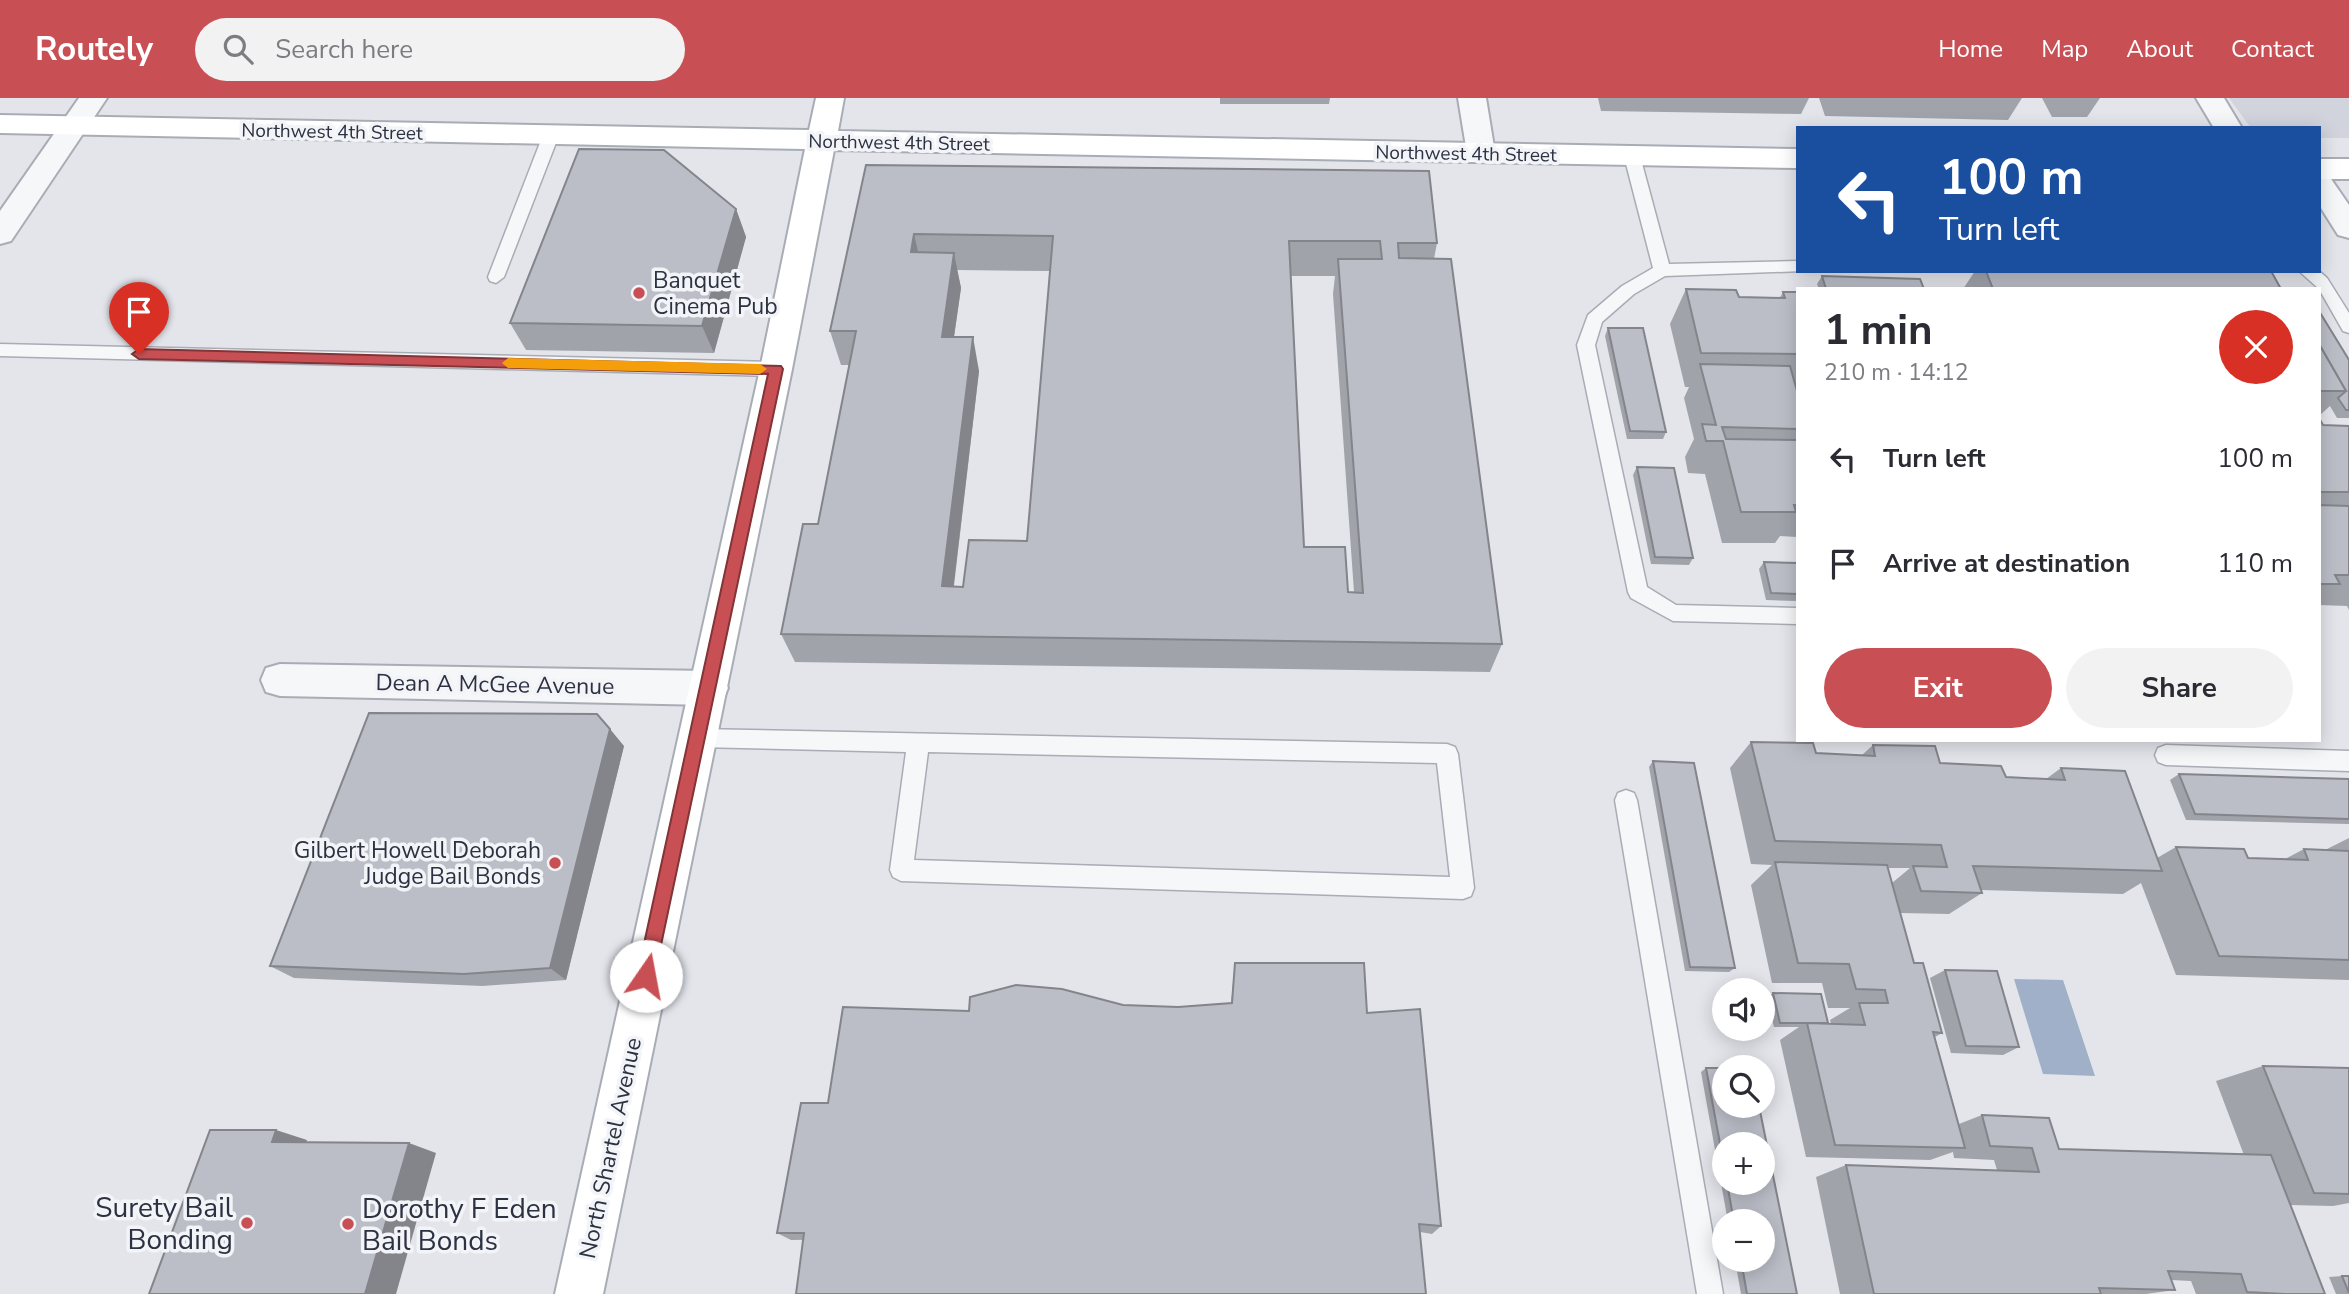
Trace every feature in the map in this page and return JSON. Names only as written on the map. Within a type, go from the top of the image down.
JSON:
[{"type":"main road","name":"North Shartel Avenue","points":[[579,1294],[776,369],[830,98]]},
{"type":"main road","name":"Northwest 4th Street","points":[[0,124],[1796,159]]},
{"type":"main road","points":[[2321,169],[2349,169]]},
{"type":"street","points":[[0,234],[93,98]]},
{"type":"street","points":[[1472,98],[1481,153]]},
{"type":"street","points":[[2210,98],[2227,126]]},
{"type":"street","points":[[2321,186],[2349,228]]},
{"type":"street","name":"Dean A McGee Avenue","points":[[280,680],[709,688]]},
{"type":"lane","points":[[496,277],[551,135]]},
{"type":"lane","points":[[1632,156],[1662,270]]},
{"type":"lane","points":[[1796,267],[1662,270],[1628,290],[1594,319],[1586,345],[1639,592],[1673,613],[1796,616]]},
{"type":"lane","points":[[2310,273],[2321,282],[2349,327]]},
{"type":"lane","points":[[0,350],[776,369]]},
{"type":"lane","points":[[697,738],[1447,754],[1464,888],[901,870],[918,743]]},
{"type":"lane","points":[[2166,755],[2349,761]]},
{"type":"lane","points":[[1626,800],[1710,1294]]},
{"type":"shaded area","points":[[2229,98],[2349,98],[2349,138],[2321,138],[2321,126],[2250,126]]},
{"type":"water","points":[[2014,979],[2063,980],[2095,1076],[2043,1074]]},
{"type":"building","name":"Banquet Cinema Pub","points":[[579,149],[664,150],[736,209],[702,326],[510,323]]},
{"type":"building","points":[[866,165],[1429,171],[1437,243],[1398,243],[1399,258],[1451,259],[1502,644],[781,634],[803,524],[818,524],[856,331],[830,331]],"holes":[[[914,234],[1053,236],[1027,541],[969,540],[963,587],[942,586],[973,337],[942,337],[954,253],[911,252]],[[1289,241],[1380,241],[1382,259],[1338,259],[1363,593],[1348,592],[1345,547],[1304,547]]]},
{"type":"building","points":[[1987,273],[2272,273],[2280,287],[1992,287]]},
{"type":"building","points":[[1822,276],[1920,279],[1923,287],[1825,287]]},
{"type":"building","points":[[1686,289],[1736,290],[1739,297],[1785,298],[1783,292],[1796,292],[1796,354],[1701,353]]},
{"type":"building","points":[[2321,314],[2349,360],[2349,410],[2346,410],[2338,398],[2346,391],[2321,347]]},
{"type":"building","points":[[1608,328],[1643,328],[1666,432],[1630,431]]},
{"type":"building","points":[[2321,347],[2346,391],[2321,391]]},
{"type":"building","points":[[1700,364],[1790,366],[1796,387],[1796,429],[1722,427],[1726,439],[1796,440],[1796,512],[1741,512],[1723,441],[1706,441],[1702,424],[1716,425]]},
{"type":"building","points":[[2321,422],[2323,425],[2349,426],[2349,492],[2321,492]]},
{"type":"building","points":[[1637,467],[1674,468],[1693,558],[1655,557]]},
{"type":"building","points":[[2321,505],[2349,506],[2349,575],[2335,575],[2340,584],[2321,584]]},
{"type":"building","points":[[1764,562],[1796,563],[1796,594],[1771,593]]},
{"type":"building","points":[[369,713],[597,714],[610,729],[550,968],[464,974],[270,966]]},
{"type":"building","points":[[1751,742],[1813,743],[1816,753],[1875,756],[1873,745],[1935,746],[1940,763],[2001,766],[2006,777],[2065,780],[2061,768],[2125,771],[2162,871],[1973,866],[1982,893],[1921,891],[1913,866],[1947,867],[1941,845],[1775,841]]},
{"type":"building","points":[[1653,761],[1694,763],[1735,968],[1690,967]]},
{"type":"building","points":[[2179,774],[2349,779],[2349,819],[2195,814]]},
{"type":"building","points":[[2176,847],[2244,849],[2248,858],[2308,860],[2304,849],[2349,851],[2349,960],[2219,956]]},
{"type":"building","points":[[1775,862],[1887,865],[1914,963],[1923,963],[1942,1033],[1933,1032],[1965,1148],[1835,1145],[1807,1023],[1865,1025],[1859,1003],[1888,1003],[1885,990],[1856,989],[1849,964],[1798,963]]},
{"type":"building","points":[[1235,963],[1364,963],[1367,1013],[1420,1009],[1441,1226],[1419,1224],[1426,1294],[796,1294],[804,1233],[777,1233],[801,1103],[828,1103],[843,1007],[969,1011],[970,997],[1016,985],[1062,989],[1123,1005],[1178,1007],[1232,1003]]},
{"type":"building","points":[[1945,970],[1997,971],[2019,1047],[1966,1046]]},
{"type":"building","points":[[1775,993],[1821,994],[1828,1023],[1780,1023]]},
{"type":"building","points":[[2263,1066],[2349,1068],[2349,1194],[2314,1193]]},
{"type":"building","points":[[1706,1068],[1712,1068],[1712,1100]]},
{"type":"building","points":[[1982,1115],[2049,1118],[2059,1149],[2271,1155],[2325,1294],[2247,1292],[2241,1274],[2168,1271],[2175,1290],[2099,1288],[2101,1294],[1874,1294],[1846,1165],[2039,1172],[2032,1148],[1990,1146]]},
{"type":"building","points":[[1715,1118],[1761,1118],[1764,1132],[1718,1132]]},
{"type":"building","points":[[210,1130],[276,1130],[272,1142],[409,1143],[365,1294],[149,1294]]},
{"type":"building","points":[[1775,1185],[1797,1294],[1747,1294],[1743,1272],[1775,1272],[1775,1209],[1732,1209],[1729,1195],[1775,1195]]},
{"type":"building","points":[[2342,1276],[2349,1276],[2349,1293]]},
{"type":"slow traffic","points":[[508,363],[760,369]]},
{"type":"place","name":"Banquet Cinema Pub","points":[[639,293]]},
{"type":"place","name":"Gilbert Howell Deborah Judge Bail Bonds","points":[[555,863]]},
{"type":"place","name":"Surety Bail Bonding","points":[[247,1223]]},
{"type":"place","name":"Dorothy F Eden Bail Bonds","points":[[348,1224]]},
{"type":"route","points":[[139,354],[776,369],[646,976]]}]
